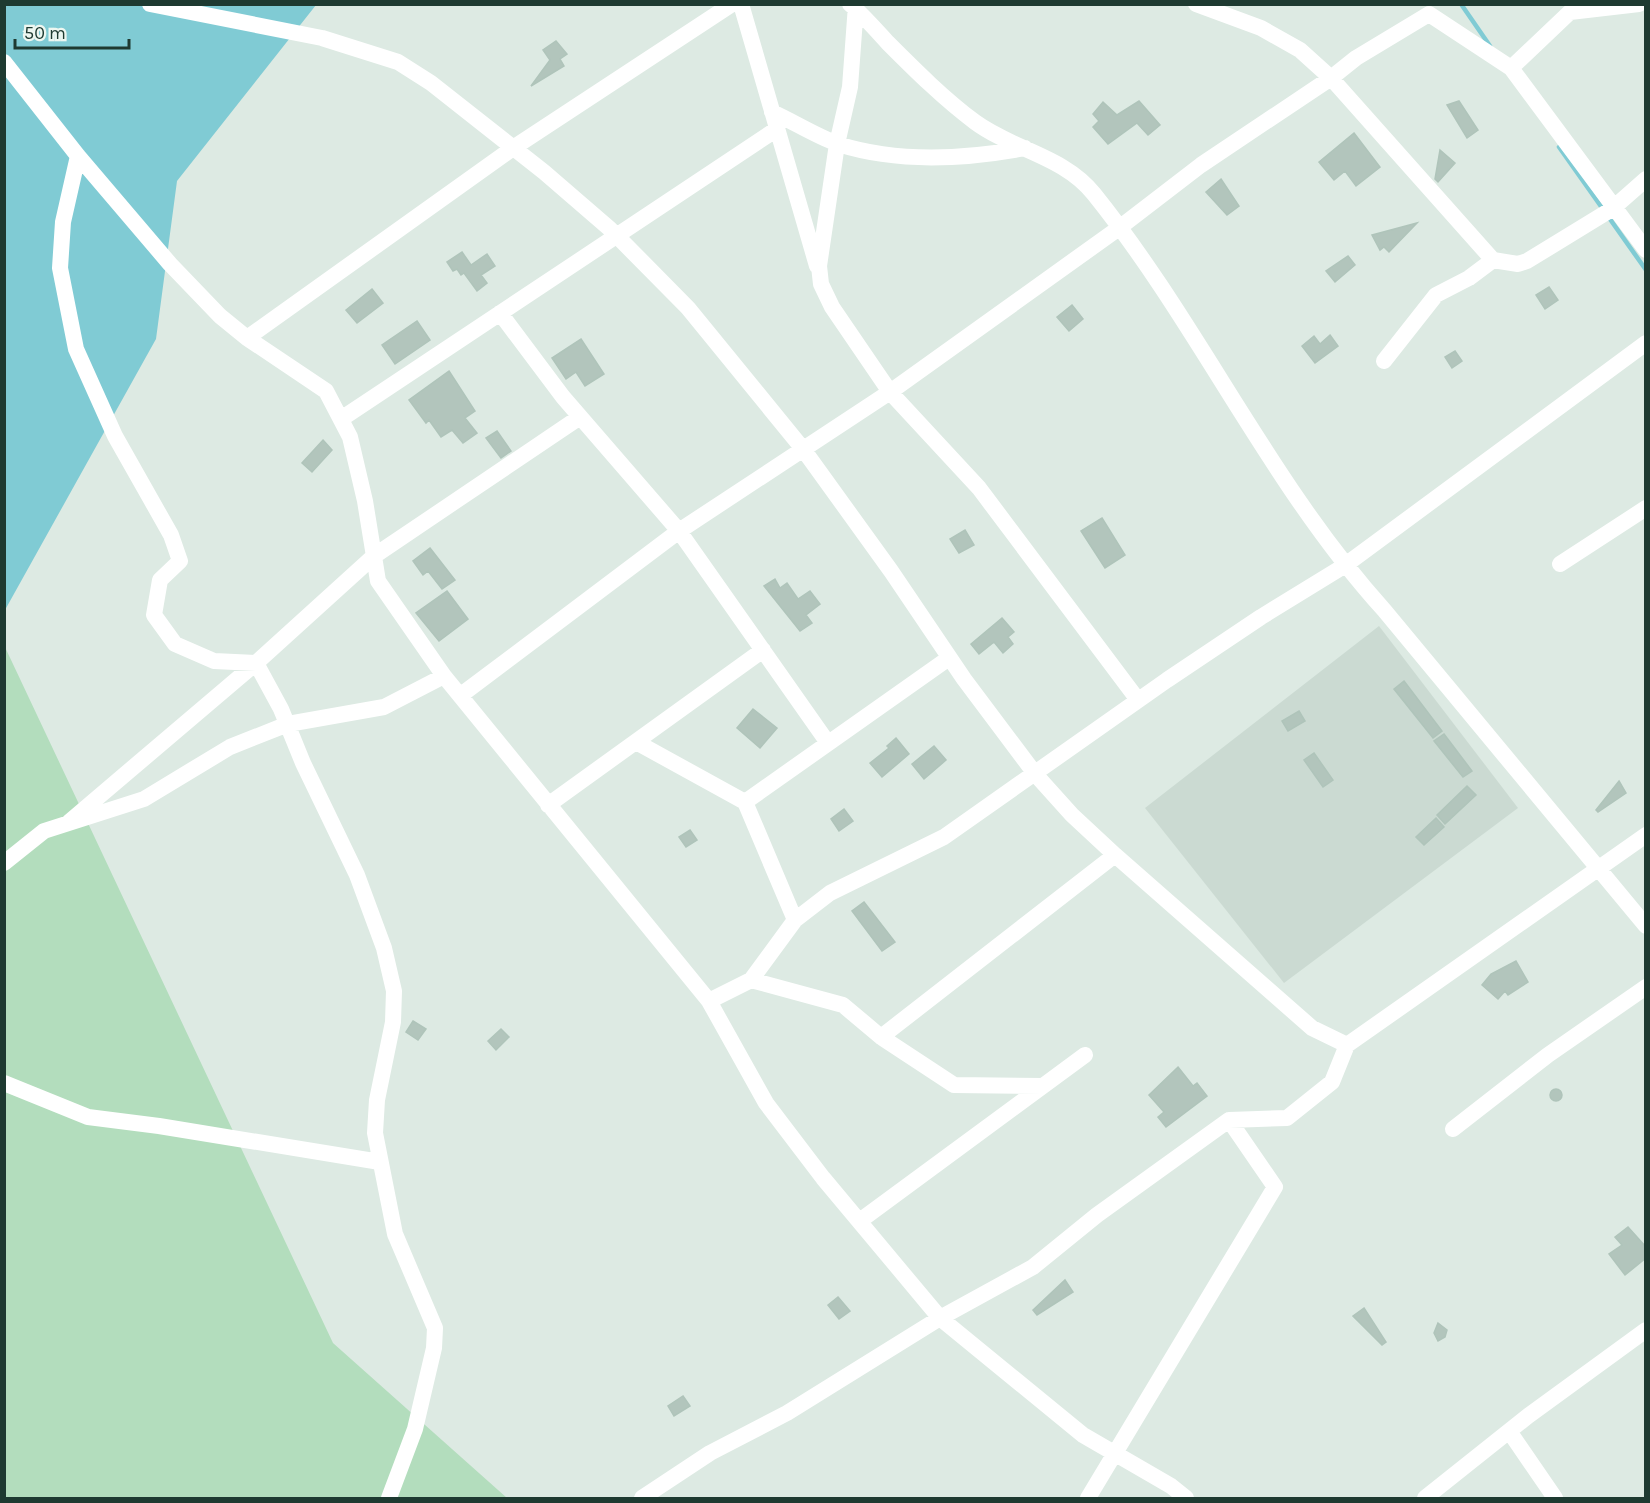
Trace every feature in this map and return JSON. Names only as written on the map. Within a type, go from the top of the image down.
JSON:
[{"type":"street","points":[[150,4],[322,38],[398,62],[431,83],[513,148],[616,236],[688,308],[803,449],[891,571],[949,658],[1036,775],[1072,815],[1312,1028],[1347,1045]]},
{"type":"street","points":[[247,338],[513,148],[732,4]]},
{"type":"street","points":[[741,4],[819,273],[832,308],[890,392],[980,488],[1138,700]]},
{"type":"street","points":[[1196,4],[1261,28],[1300,50],[1331,78],[1493,260],[1518,264],[1527,261],[1612,209],[1646,179]]},
{"type":"street","points":[[1511,68],[1570,12],[1637,5],[1646,18]]},
{"type":"street","points":[[819,273],[837,144],[850,87],[854,6]]},
{"type":"street","points":[[854,6],[903,58],[968,117],[993,134],[1073,172],[1094,193],[1147,267],[1260,444],[1344,566],[1646,926]]},
{"type":"street","points":[[461,695],[679,531],[890,392],[1119,228],[1201,165],[1429,9],[1511,68],[1612,209],[1646,250]]},
{"type":"street","points":[[4,62],[78,156],[170,264],[220,316],[247,338],[326,391],[350,437],[378,580],[444,676],[710,1001],[766,1103],[823,1178],[861,1220],[940,1318],[1083,1435],[1171,1486],[1186,1498]]},
{"type":"street","points":[[772,112],[837,144],[917,158],[981,156],[1025,148]]},
{"type":"street","points":[[341,419],[777,129]]},
{"type":"street","points":[[78,156],[63,222],[60,268],[64,296],[76,349],[115,436],[171,535],[180,561],[160,580],[154,615],[175,644],[214,661],[256,663]]},
{"type":"street","points":[[1384,361],[1436,295],[1469,278],[1493,260]]},
{"type":"street","points":[[500,313],[580,417],[679,531],[828,743]]},
{"type":"street","points":[[710,1001],[751,980],[795,920],[830,893],[944,837],[1036,775],[1138,700],[1261,617],[1344,566],[1646,343]]},
{"type":"street","points":[[69,822],[256,663],[374,556],[580,417]]},
{"type":"street","points":[[1560,564],[1646,508]]},
{"type":"street","points":[[548,805],[763,650]]},
{"type":"street","points":[[745,802],[949,658]]},
{"type":"street","points":[[256,663],[288,724],[364,894],[384,948],[394,992],[393,1022],[377,1100],[375,1132],[395,1234],[435,1328],[434,1348],[415,1429],[389,1498]]},
{"type":"street","points":[[4,863],[44,831],[144,799],[230,747],[288,724],[384,707],[444,676]]},
{"type":"street","points":[[636,741],[745,802],[795,920]]},
{"type":"street","points":[[642,1498],[710,1453],[787,1413],[940,1318],[1033,1267],[1097,1215],[1229,1120],[1287,1118],[1332,1082],[1347,1045],[1646,835]]},
{"type":"street","points":[[881,1037],[1115,855]]},
{"type":"street","points":[[751,980],[843,1005],[881,1037],[954,1085],[1043,1086]]},
{"type":"street","points":[[1453,1130],[1548,1055],[1646,987]]},
{"type":"street","points":[[861,1220],[1084,1055]]},
{"type":"street","points":[[4,1083],[88,1117],[159,1126],[380,1162]]},
{"type":"street","points":[[1088,1498],[1275,1187],[1229,1120]]},
{"type":"street","points":[[1425,1498],[1509,1431],[1646,1330]]},
{"type":"street","points":[[1509,1431],[1555,1498]]},
{"type":"shaded area","points":[[1379,626],[1518,808],[1284,983],[1145,808]]},
{"type":"green space","points":[[4,645],[333,1343],[507,1498],[5,1498]]},
{"type":"water","points":[[5,5],[316,5],[177,181],[156,339],[5,610]]},
{"type":"building","points":[[556,41],[567,54],[560,59],[564,66],[531,86],[550,60],[543,50]]},
{"type":"building","points":[[1139,101],[1160,125],[1148,135],[1137,123],[1108,144],[1093,127],[1099,121],[1093,114],[1103,102],[1117,115]]},
{"type":"building","points":[[1459,101],[1478,130],[1467,138],[1447,105]]},
{"type":"building","points":[[1354,133],[1380,167],[1356,186],[1345,171],[1334,180],[1319,162]]},
{"type":"building","points":[[1440,150],[1455,163],[1438,182],[1435,179]]},
{"type":"building","points":[[1221,179],[1239,206],[1227,215],[1206,192]]},
{"type":"building","points":[[1417,223],[1389,252],[1384,247],[1380,250],[1372,235]]},
{"type":"building","points":[[462,252],[471,265],[487,254],[495,266],[481,275],[487,283],[477,291],[464,273],[461,275],[457,269],[453,271],[447,262]]},
{"type":"building","points":[[1348,256],[1355,265],[1335,282],[1326,271]]},
{"type":"building","points":[[1549,287],[1558,300],[1545,309],[1536,295]]},
{"type":"building","points":[[372,289],[383,303],[357,323],[346,310]]},
{"type":"building","points":[[1072,305],[1083,319],[1069,331],[1057,317]]},
{"type":"building","points":[[417,321],[430,340],[395,364],[382,345]]},
{"type":"building","points":[[1330,335],[1338,346],[1315,363],[1302,346],[1314,336],[1320,344]]},
{"type":"building","points":[[581,339],[604,374],[585,386],[576,372],[566,379],[552,358]]},
{"type":"building","points":[[1455,351],[1462,361],[1452,368],[1445,357]]},
{"type":"building","points":[[449,371],[475,411],[465,418],[477,433],[463,443],[452,430],[441,437],[429,420],[426,423],[409,400]]},
{"type":"building","points":[[497,431],[511,451],[501,458],[486,438]]},
{"type":"building","points":[[323,440],[332,450],[312,472],[302,463]]},
{"type":"building","points":[[1102,518],[1125,555],[1105,568],[1081,531]]},
{"type":"building","points":[[965,530],[974,545],[959,553],[950,539]]},
{"type":"building","points":[[430,548],[455,580],[442,589],[428,571],[423,575],[413,561]]},
{"type":"building","points":[[775,579],[780,588],[787,583],[798,599],[810,591],[820,604],[806,615],[812,623],[800,631],[764,586]]},
{"type":"building","points":[[447,591],[468,619],[439,641],[416,613]]},
{"type":"building","points":[[1002,618],[1014,632],[1008,637],[1013,644],[1003,653],[994,642],[979,654],[971,644]]},
{"type":"building","points":[[1404,681],[1442,731],[1433,738],[1394,689]]},
{"type":"building","points":[[753,709],[777,728],[760,748],[737,728]]},
{"type":"building","points":[[1299,711],[1305,721],[1288,731],[1282,721]]},
{"type":"building","points":[[1444,734],[1472,771],[1463,777],[1434,741]]},
{"type":"building","points":[[896,738],[909,754],[882,777],[870,763],[889,748],[887,746]]},
{"type":"building","points":[[934,746],[946,760],[924,779],[912,764]]},
{"type":"building","points":[[1314,753],[1333,780],[1323,787],[1304,760]]},
{"type":"building","points":[[1619,781],[1626,793],[1598,812],[1596,810]]},
{"type":"building","points":[[1467,786],[1476,795],[1445,824],[1437,815]]},
{"type":"building","points":[[844,809],[853,821],[839,831],[831,819]]},
{"type":"building","points":[[1436,818],[1444,827],[1424,845],[1416,837]]},
{"type":"building","points":[[690,830],[697,840],[686,847],[679,837]]},
{"type":"building","points":[[864,902],[895,942],[882,951],[852,911]]},
{"type":"building","points":[[1516,961],[1528,982],[1508,995],[1505,991],[1498,999],[1482,985],[1491,974]]},
{"type":"building","points":[[413,1021],[426,1029],[418,1040],[406,1032]]},
{"type":"building","points":[[501,1029],[509,1037],[496,1050],[488,1041]]},
{"type":"building","points":[[1178,1067],[1193,1086],[1197,1083],[1207,1096],[1166,1127],[1158,1117],[1164,1112],[1149,1095]]},
{"type":"building","points":[[1558,1089],[1562,1095],[1558,1101],[1554,1101],[1550,1093]]},
{"type":"building","points":[[1628,1227],[1646,1247],[1646,1258],[1625,1275],[1609,1254],[1622,1245],[1615,1237]]},
{"type":"building","points":[[1065,1280],[1073,1292],[1037,1315],[1033,1310]]},
{"type":"building","points":[[838,1297],[850,1311],[839,1319],[828,1305]]},
{"type":"building","points":[[1364,1308],[1386,1342],[1382,1345],[1353,1316]]},
{"type":"building","points":[[1438,1323],[1447,1330],[1445,1337],[1438,1341],[1434,1333]]},
{"type":"building","points":[[683,1396],[690,1406],[674,1416],[668,1406]]},
{"type":"waterway","points":[[1461,4],[1490,46]]},
{"type":"waterway","points":[[1559,147],[1646,270]]}]
